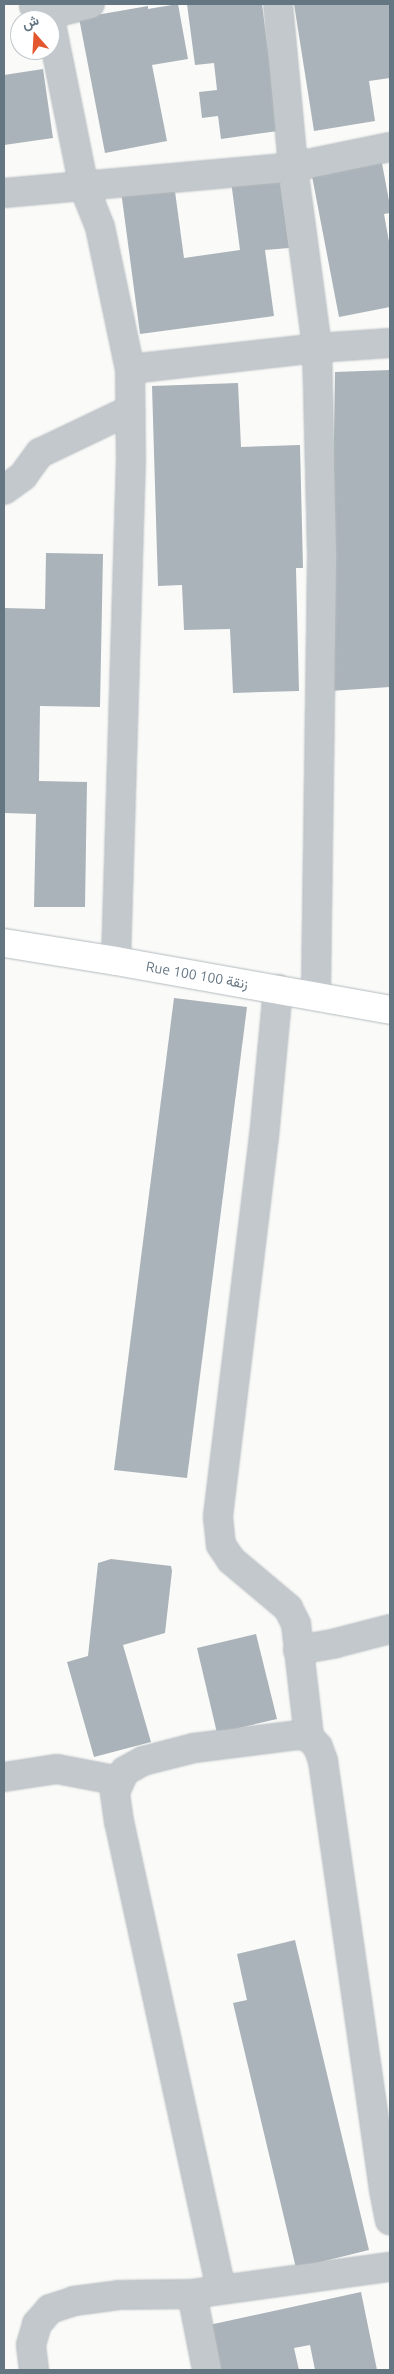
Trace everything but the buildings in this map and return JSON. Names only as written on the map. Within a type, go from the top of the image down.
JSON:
[{"type":"street","points":[[90,4],[42,7],[84,187],[100,227],[130,369],[132,458],[116,961]]},
{"type":"street","points":[[278,4],[293,167],[317,348],[322,559],[316,996]]},
{"type":"street","points":[[4,193],[293,167],[390,147]]},
{"type":"street","points":[[130,369],[317,348],[390,343]]},
{"type":"street","points":[[4,490],[23,476],[40,453],[130,410]]},
{"type":"street","name":"Rue 100 زنقة 100","points":[[4,943],[278,989],[390,1010]]},
{"type":"street","points":[[278,989],[264,1136],[218,1517],[221,1545],[231,1560],[288,1608],[296,1624],[309,1737],[318,1747],[323,1761],[384,2190],[390,2220]]},
{"type":"street","points":[[298,1650],[336,1644],[390,1629]]},
{"type":"street","points":[[222,2289],[119,1822],[115,1792],[125,1771],[143,1761],[194,1748],[299,1735],[309,1737]]},
{"type":"street","points":[[4,1776],[57,1769],[93,1774],[120,1781]]},
{"type":"street","points":[[34,2370],[31,2345],[37,2324],[50,2309],[74,2301],[119,2295],[192,2294],[390,2267]]},
{"type":"street","points":[[192,2294],[207,2370]]}]
